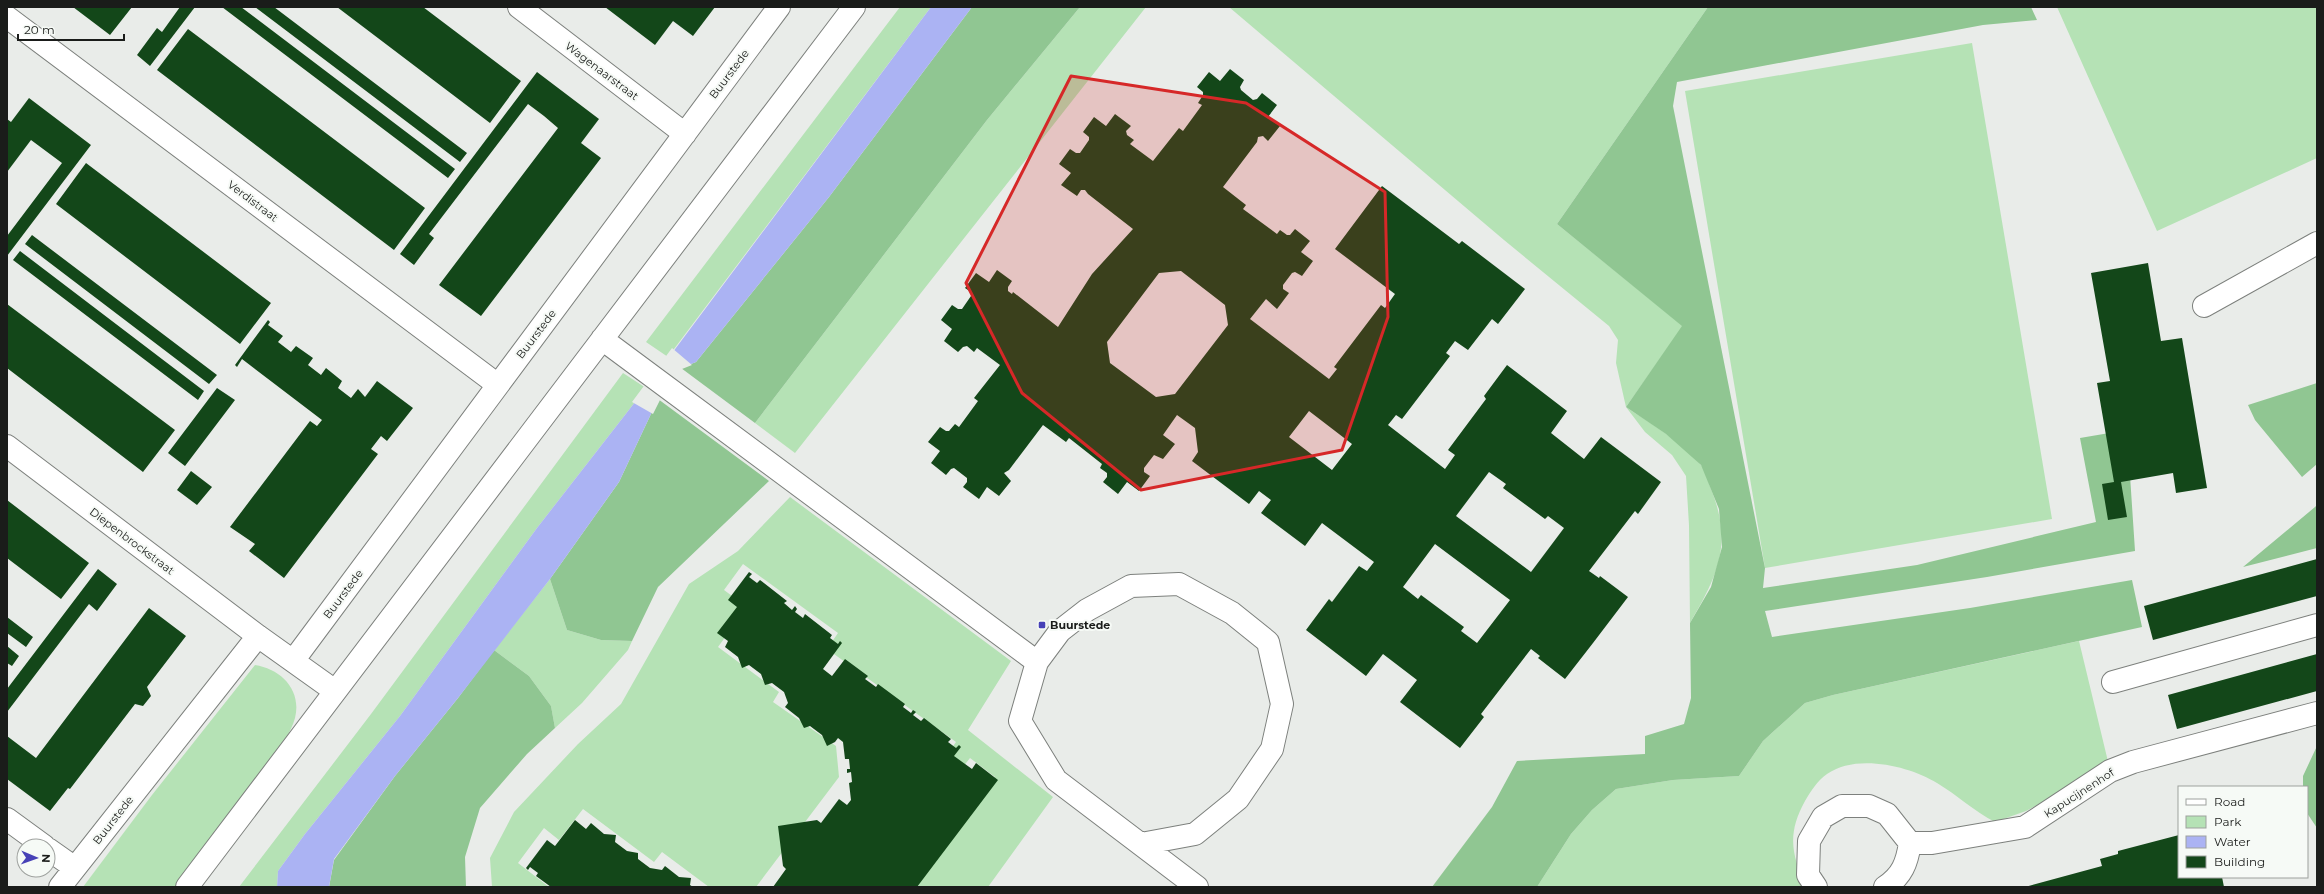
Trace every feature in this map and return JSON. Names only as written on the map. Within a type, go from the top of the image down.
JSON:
[{"type":"street","name":"Wagenaarstraat","points":[[519,7],[685,134]]},
{"type":"street","name":"Buurstede","points":[[293,661],[779,7]]},
{"type":"street","points":[[187,887],[854,7]]},
{"type":"street","name":"Verdistraat","points":[[7,16],[498,385]]},
{"type":"street","points":[[2204,306],[2317,243]]},
{"type":"street","points":[[602,339],[1037,662]]},
{"type":"street","name":"Diepenbrockstraat","points":[[7,446],[258,636]]},
{"type":"street","points":[[1141,844],[1195,834],[1238,799],[1272,749],[1282,704],[1268,642],[1232,612],[1179,584],[1131,586],[1087,610],[1060,631],[1037,662],[1020,721],[1056,780],[1196,887]]},
{"type":"street","points":[[2113,682],[2317,625]]},
{"type":"street","name":"Buurstede","points":[[60,887],[258,636]]},
{"type":"street","points":[[258,636],[335,691]]},
{"type":"street","name":"Kapucijnenhof","points":[[1910,844],[1932,843],[2025,827],[2110,771],[2127,764],[2317,713]]},
{"type":"street","points":[[1816,887],[1808,875],[1809,841],[1822,817],[1842,806],[1869,806],[1887,814],[1910,844],[1906,865],[1895,881],[1885,887]]},
{"type":"street","points":[[7,819],[33,838]]},
{"type":"street","points":[[56,855],[75,868]]},
{"type":"highlighted area","points":[[1071,76],[1246,103],[1385,192],[1388,317],[1342,450],[1141,490],[1022,393],[966,283]]},
{"type":"green space","points":[[900,7],[931,7],[668,357],[646,342]]},
{"type":"green space","points":[[972,7],[1080,7],[987,120],[755,423],[681,368],[696,362],[829,197]]},
{"type":"green space","points":[[1080,7],[1146,7],[795,453],[755,423],[987,120]]},
{"type":"green space","points":[[1229,7],[1708,7],[1557,224],[1683,326],[1626,407],[1616,363],[1618,340],[1609,326],[1504,240]]},
{"type":"green space","points":[[1708,7],[2031,7],[2037,20],[1983,25],[1677,82],[1673,106],[1765,568],[1763,588],[1917,565],[2096,522],[2080,438],[2127,430],[2135,551],[1987,577],[1765,611],[1772,637],[1970,608],[2132,580],[2142,627],[1833,695],[1805,703],[1763,741],[1739,776],[1673,780],[1616,789],[1592,810],[1571,834],[1537,887],[1432,887],[1492,807],[1517,761],[1645,754],[1645,736],[1684,724],[1691,698],[1690,623],[1711,587],[1722,547],[1719,509],[1701,465],[1666,434],[1626,407],[1682,326],[1557,224]]},
{"type":"green space","points":[[2057,7],[2317,7],[2317,158],[2157,231]]},
{"type":"green space","points":[[1972,43],[2052,519],[1765,568],[1685,91]]},
{"type":"green space","points":[[623,373],[646,388],[537,528],[400,716],[305,834],[278,871],[277,887],[239,887],[371,714]]},
{"type":"green space","points":[[2317,383],[2317,464],[2302,477],[2255,420],[2248,405]]},
{"type":"green space","points":[[658,399],[769,481],[658,587],[632,641],[601,640],[567,630],[550,579],[619,482]]},
{"type":"green space","points":[[1626,407],[1675,440],[1700,464],[1705,473],[1718,509],[1721,526],[1719,559],[1715,574],[1708,590],[1690,623],[1689,525],[1686,476],[1672,455],[1645,432]]},
{"type":"green space","points":[[790,497],[1011,661],[968,730],[1053,797],[988,887],[915,887],[995,777],[970,758],[963,767],[947,755],[956,742],[827,649],[838,633],[743,564],[724,590],[747,607],[718,647],[779,692],[773,702],[836,746],[839,777],[756,887],[709,887],[662,852],[654,862],[583,809],[559,840],[544,828],[518,863],[549,887],[492,887],[490,858],[514,812],[578,744],[621,704],[689,584],[738,551]]},
{"type":"green space","points":[[2317,505],[2317,548],[2243,567],[2315,507]]},
{"type":"green space","points":[[550,579],[567,630],[601,640],[632,641],[628,650],[582,703],[555,728],[551,706],[529,676],[494,650]]},
{"type":"green space","points":[[2079,641],[2111,774],[2062,792],[2026,811],[1995,822],[1937,783],[1912,771],[1883,764],[1853,764],[1839,768],[1823,777],[1812,790],[1799,813],[1795,824],[1793,844],[1797,865],[1807,887],[1537,887],[1571,834],[1592,810],[1616,789],[1673,780],[1739,776],[1763,741],[1805,703],[1833,695]]},
{"type":"green space","points":[[494,650],[529,676],[551,706],[555,728],[527,754],[480,808],[465,857],[466,887],[329,887],[334,860],[395,776],[458,698]]},
{"type":"green space","points":[[255,665],[264,667],[281,676],[292,690],[296,708],[292,727],[276,754],[177,887],[83,887],[152,795]]},
{"type":"green space","points":[[2317,746],[2317,828],[2308,814],[2308,786],[2303,786],[2303,776]]},
{"type":"water","points":[[931,7],[972,7],[829,197],[696,362],[681,368],[658,399],[619,482],[550,579],[458,698],[395,776],[334,859],[329,887],[277,887],[278,871],[305,834],[400,716],[537,528],[646,388]]},
{"type":"pier","points":[[672,348],[692,365],[682,369],[660,400],[653,414],[632,402]]},
{"type":"building","points":[[73,7],[132,7],[110,35]]},
{"type":"building","points":[[180,7],[195,7],[150,66],[137,55],[157,28],[162,32]]},
{"type":"building","points":[[222,7],[241,7],[455,169],[448,178]]},
{"type":"building","points":[[255,7],[274,7],[467,153],[460,162]]},
{"type":"building","points":[[337,7],[423,7],[521,81],[490,123]]},
{"type":"building","points":[[605,7],[715,7],[693,36],[673,21],[655,45]]},
{"type":"building","points":[[188,29],[425,208],[394,250],[157,70]]},
{"type":"building","points":[[1230,69],[1244,80],[1240,87],[1241,90],[1253,100],[1257,99],[1262,93],[1277,105],[1268,117],[1280,126],[1268,141],[1263,136],[1258,137],[1257,142],[1223,187],[1246,205],[1243,209],[1277,234],[1280,230],[1287,235],[1290,235],[1295,229],[1310,241],[1301,252],[1313,261],[1302,276],[1295,272],[1292,273],[1283,285],[1283,289],[1289,293],[1277,309],[1266,299],[1250,319],[1329,379],[1337,369],[1334,367],[1381,305],[1385,308],[1395,294],[1335,249],[1382,186],[1459,244],[1462,241],[1525,289],[1498,324],[1492,319],[1468,350],[1455,341],[1446,353],[1450,356],[1402,419],[1396,415],[1388,425],[1445,469],[1455,455],[1448,450],[1486,399],[1484,396],[1507,365],[1567,411],[1551,433],[1584,459],[1601,437],[1661,482],[1638,514],[1635,511],[1589,571],[1599,578],[1600,576],[1628,597],[1565,679],[1538,658],[1540,656],[1531,649],[1481,714],[1484,717],[1460,748],[1400,702],[1417,680],[1383,654],[1366,676],[1306,630],[1329,599],[1332,602],[1359,566],[1367,571],[1374,562],[1322,523],[1305,546],[1261,513],[1271,500],[1259,491],[1249,504],[1192,461],[1198,452],[1195,428],[1177,415],[1163,435],[1175,444],[1163,459],[1154,455],[1144,468],[1144,472],[1150,476],[1139,491],[1127,482],[1118,494],[1103,482],[1107,477],[1107,473],[1100,468],[1102,464],[1069,438],[1066,442],[1043,425],[1009,470],[1004,473],[1011,481],[999,496],[987,487],[979,499],[963,487],[967,482],[967,478],[954,468],[951,469],[946,475],[931,463],[940,451],[928,442],[940,427],[946,431],[949,431],[955,424],[959,427],[978,401],[974,398],[1000,365],[977,348],[974,352],[967,346],[963,347],[958,352],[944,341],[952,329],[941,320],[952,305],[958,309],[962,309],[971,296],[971,292],[965,288],[976,273],[989,282],[997,270],[1012,281],[1008,287],[1008,291],[1012,294],[1013,292],[1058,327],[1092,274],[1133,229],[1088,194],[1085,190],[1081,190],[1077,196],[1061,185],[1071,173],[1059,164],[1070,149],[1076,153],[1080,153],[1089,140],[1089,137],[1083,132],[1094,117],[1106,126],[1115,114],[1131,126],[1126,131],[1127,135],[1134,140],[1130,144],[1153,161],[1179,128],[1183,131],[1202,105],[1198,103],[1203,95],[1203,92],[1197,87],[1209,72],[1220,81]],"holes":[[[1181,271],[1225,305],[1228,325],[1175,394],[1156,397],[1110,363],[1107,342],[1159,273]],[[1309,411],[1352,444],[1332,470],[1289,437]],[[1489,472],[1506,484],[1503,488],[1545,519],[1548,516],[1564,528],[1531,572],[1456,516]],[[1435,544],[1510,600],[1477,643],[1461,631],[1464,627],[1421,595],[1418,599],[1403,587]]]},
{"type":"building","points":[[537,72],[599,119],[581,143],[601,158],[481,316],[439,285],[558,128],[544,116],[528,104],[429,234],[434,238],[414,265],[400,254]]},
{"type":"building","points":[[29,98],[91,145],[7,256],[7,236],[62,163],[31,140],[7,172],[7,119],[11,122]]},
{"type":"building","points":[[86,163],[271,303],[240,344],[56,204]]},
{"type":"building","points":[[32,235],[217,375],[209,384],[25,244]]},
{"type":"building","points":[[20,251],[204,391],[198,400],[13,260]]},
{"type":"building","points":[[2148,263],[2161,341],[2182,338],[2207,488],[2176,493],[2173,473],[2121,482],[2127,517],[2108,520],[2102,484],[2114,482],[2097,383],[2110,381],[2091,273]]},
{"type":"building","points":[[7,304],[175,430],[143,472],[7,368]]},
{"type":"building","points":[[268,320],[270,322],[268,325],[283,336],[278,342],[291,352],[296,346],[313,358],[308,365],[321,375],[326,368],[342,381],[338,388],[351,398],[358,389],[365,397],[377,381],[413,408],[387,441],[381,436],[371,449],[378,454],[284,578],[249,551],[255,544],[230,527],[310,421],[317,426],[322,420],[242,359],[237,367],[235,365]]},
{"type":"building","points":[[217,388],[235,400],[185,466],[168,453]]},
{"type":"building","points":[[191,471],[212,487],[197,505],[177,490]]},
{"type":"building","points":[[7,500],[89,563],[61,599],[7,558]]},
{"type":"building","points":[[2317,559],[2317,596],[2153,640],[2144,606]]},
{"type":"building","points":[[98,569],[117,584],[97,611],[89,604],[7,712],[7,689]]},
{"type":"building","points":[[749,572],[752,574],[749,577],[757,583],[760,580],[787,601],[784,603],[792,610],[795,606],[797,609],[795,612],[803,618],[805,614],[832,635],[830,638],[838,644],[840,641],[842,643],[823,669],[832,676],[845,659],[868,676],[865,679],[876,687],[878,684],[905,704],[903,707],[911,713],[913,710],[916,712],[913,715],[921,721],[924,718],[951,739],[948,742],[956,748],[959,745],[961,747],[954,756],[972,769],[976,763],[998,780],[917,887],[773,887],[786,869],[783,866],[778,826],[817,820],[821,823],[839,799],[847,805],[851,800],[849,783],[852,782],[851,772],[847,773],[847,769],[850,769],[849,759],[845,759],[843,742],[838,738],[835,742],[827,746],[822,735],[810,726],[804,728],[799,718],[785,707],[788,703],[784,692],[772,683],[765,685],[761,674],[749,665],[742,668],[738,657],[725,647],[728,641],[717,633],[737,607],[728,600]]},
{"type":"building","points":[[149,608],[186,636],[147,687],[151,696],[143,706],[135,704],[70,789],[68,788],[50,811],[7,779],[7,736],[36,758]]},
{"type":"building","points":[[7,617],[33,637],[26,647],[7,633]]},
{"type":"building","points":[[7,646],[19,656],[12,666],[7,663]]},
{"type":"building","points":[[2317,654],[2317,691],[2177,729],[2168,695]]},
{"type":"building","points":[[575,820],[586,829],[591,823],[604,834],[616,835],[615,842],[627,851],[638,853],[638,859],[650,868],[662,870],[665,866],[679,877],[691,878],[690,885],[693,887],[551,887],[536,876],[538,873],[530,867],[528,870],[526,868],[547,840],[555,846]]},
{"type":"building","points":[[2178,835],[2178,878],[2222,878],[2224,887],[2025,887],[2102,866],[2100,859],[2118,854],[2118,851]]},
{"type":"place","name":"Buurstede","points":[[1042,625]]}]
